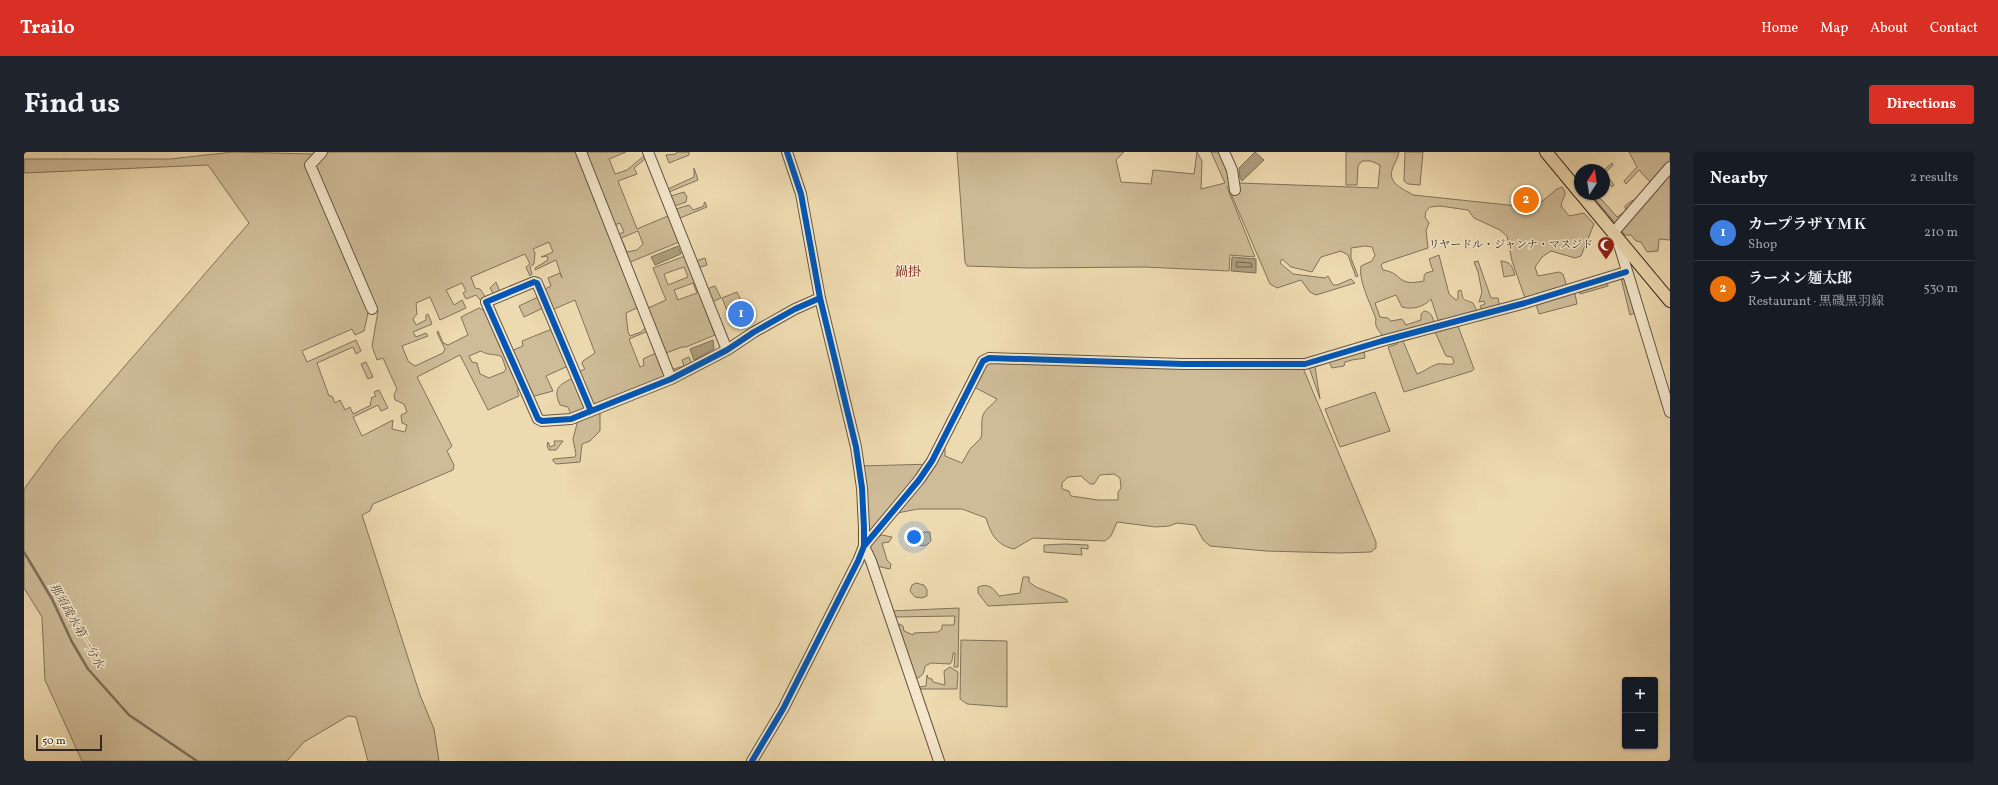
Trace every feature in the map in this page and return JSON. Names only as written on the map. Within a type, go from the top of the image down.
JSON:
[{"type":"main road","points":[[1546,152],[1574,187]]},
{"type":"main road","points":[[1585,200],[1670,301]]},
{"type":"street","points":[[322,152],[310,165],[372,309]]},
{"type":"street","points":[[581,152],[671,379]]},
{"type":"street","points":[[648,152],[727,350]]},
{"type":"street","points":[[787,152],[801,194],[820,298],[856,447],[862,488],[864,546],[871,561],[901,646],[939,761]]},
{"type":"street","points":[[1224,152],[1232,170],[1235,190]]},
{"type":"street","points":[[1670,167],[1615,236],[1670,412]]},
{"type":"street","points":[[752,761],[783,709],[858,561],[864,546],[919,480],[932,461],[983,361],[989,358],[1184,364],[1304,364],[1382,341],[1525,303],[1626,272]]},
{"type":"street","points":[[591,411],[537,283],[534,282],[486,302],[538,419],[542,421],[571,419],[591,411],[671,379],[727,350],[754,332],[820,298]]},
{"type":"shaded area","points":[[233,152],[312,154],[315,152],[626,152],[609,159],[615,174],[627,170],[645,155],[646,158],[634,168],[637,174],[618,181],[637,229],[668,216],[679,242],[628,263],[617,235],[624,232],[620,223],[612,226],[639,307],[626,313],[628,332],[630,336],[641,332],[646,327],[648,331],[629,339],[640,367],[644,365],[643,359],[656,353],[665,374],[663,377],[592,405],[578,372],[585,369],[582,364],[583,361],[595,353],[575,300],[552,310],[543,290],[551,286],[548,278],[560,273],[562,278],[556,260],[535,270],[535,268],[548,260],[547,256],[541,257],[553,252],[549,242],[533,249],[535,253],[534,264],[530,267],[532,274],[530,276],[526,267],[530,264],[525,254],[471,277],[475,288],[480,289],[486,298],[480,300],[476,295],[466,299],[463,293],[466,291],[462,283],[446,290],[454,305],[462,300],[466,308],[440,320],[430,297],[416,303],[417,314],[413,319],[416,325],[426,320],[426,315],[428,314],[432,324],[413,332],[416,337],[426,333],[428,336],[402,346],[408,361],[415,366],[443,353],[445,349],[437,333],[438,331],[443,343],[448,345],[468,335],[461,317],[479,308],[487,312],[519,389],[517,390],[519,396],[488,410],[460,355],[417,377],[452,446],[447,451],[454,465],[453,470],[373,504],[370,511],[362,515],[420,695],[434,729],[439,761],[368,761],[356,717],[348,716],[304,742],[287,761],[82,761],[45,680],[42,617],[24,588],[24,489],[58,443],[249,223],[208,165],[24,173],[24,159],[170,159]],"holes":[[[319,177],[378,311],[372,346],[377,360],[383,358],[397,389],[394,395],[395,400],[404,404],[407,412],[401,415],[402,423],[407,425],[405,432],[392,429],[393,420],[362,436],[353,417],[378,405],[381,411],[388,408],[379,390],[374,392],[376,396],[371,398],[371,405],[353,414],[350,407],[345,410],[340,400],[335,403],[332,396],[329,396],[317,363],[353,347],[356,354],[361,351],[356,340],[307,362],[302,351],[352,329],[355,335],[364,331],[369,309]],[[638,231],[643,244],[637,250],[627,252],[621,238]],[[481,351],[502,357],[506,369],[504,372],[489,378],[480,374],[477,363],[472,362],[469,356]]]},
{"type":"shaded area","points":[[677,152],[689,152],[689,155],[669,163],[666,155],[676,154]]},
{"type":"shaded area","points":[[957,152],[1124,152],[1116,160],[1121,182],[1151,184],[1153,170],[1194,174],[1197,152],[1202,161],[1201,189],[1225,183],[1211,152],[1221,152],[1228,169],[1230,185],[1227,187],[1255,257],[1230,255],[1229,271],[1145,267],[1027,268],[967,266],[965,262]]},
{"type":"shaded area","points":[[1346,152],[1399,152],[1392,170],[1392,179],[1398,186],[1413,195],[1527,207],[1540,203],[1557,189],[1562,187],[1565,194],[1561,206],[1569,216],[1584,213],[1594,224],[1581,256],[1575,258],[1551,251],[1542,257],[1535,267],[1538,276],[1559,272],[1563,274],[1567,287],[1525,298],[1512,261],[1507,236],[1500,230],[1474,218],[1468,210],[1440,206],[1430,207],[1426,211],[1425,217],[1429,223],[1426,230],[1428,248],[1383,263],[1381,265],[1383,270],[1394,274],[1404,281],[1424,281],[1424,276],[1426,273],[1433,271],[1429,259],[1439,255],[1449,294],[1456,300],[1458,299],[1458,291],[1461,290],[1463,298],[1473,303],[1478,313],[1439,323],[1431,299],[1421,306],[1406,308],[1402,307],[1396,295],[1375,303],[1380,317],[1388,318],[1391,321],[1402,319],[1406,325],[1421,320],[1421,314],[1424,311],[1430,314],[1435,324],[1384,338],[1377,327],[1376,319],[1361,278],[1361,266],[1372,261],[1375,255],[1372,247],[1365,246],[1351,248],[1351,258],[1358,276],[1356,277],[1348,255],[1341,251],[1321,257],[1312,272],[1291,267],[1282,259],[1280,263],[1293,274],[1325,278],[1328,276],[1333,285],[1337,285],[1351,279],[1355,283],[1316,295],[1310,292],[1301,280],[1277,288],[1270,284],[1231,194],[1232,190],[1239,183],[1378,188],[1380,165],[1371,161],[1362,161],[1358,166],[1357,185],[1346,185]]},
{"type":"shaded area","points":[[1405,152],[1423,152],[1420,185],[1408,184],[1404,181]]},
{"type":"shaded area","points":[[1629,152],[1670,152],[1670,161],[1651,183],[1639,170],[1626,184],[1624,181],[1637,167]]},
{"type":"shaded area","points":[[694,168],[698,180],[669,192],[668,189],[694,177]]},
{"type":"shaded area","points":[[1670,175],[1670,240],[1659,239],[1658,251],[1647,252],[1641,242],[1636,241],[1631,235],[1625,235],[1622,231]]},
{"type":"shaded area","points":[[1610,180],[1614,185],[1612,187],[1610,184]]},
{"type":"shaded area","points":[[684,192],[687,197],[686,202],[675,206],[671,196]]},
{"type":"shaded area","points":[[1596,200],[1602,200],[1617,217],[1626,211],[1625,206],[1633,200],[1634,202],[1616,224]]},
{"type":"shaded area","points":[[705,202],[707,207],[680,218],[676,209],[689,205],[693,210],[704,206]]},
{"type":"shaded area","points":[[685,256],[715,335],[686,347],[666,353],[646,309],[666,300],[653,268]],"holes":[[[684,267],[688,277],[668,285],[664,274]],[[693,283],[697,293],[678,300],[674,290]]]},
{"type":"shaded area","points":[[705,258],[707,265],[698,268],[696,261]]},
{"type":"shaded area","points":[[1478,261],[1491,298],[1498,298],[1500,307],[1483,312],[1480,306],[1485,304],[1484,301],[1479,302],[1482,292],[1478,272],[1474,262]]},
{"type":"shaded area","points":[[1501,261],[1507,262],[1511,265],[1515,275],[1504,277]]},
{"type":"shaded area","points":[[1621,278],[1624,279],[1635,313],[1630,315]]},
{"type":"shaded area","points":[[496,282],[500,292],[494,295],[490,288]]},
{"type":"shaded area","points":[[1607,282],[1608,286],[1580,294],[1579,290]]},
{"type":"shaded area","points":[[715,286],[721,298],[712,302],[707,289]]},
{"type":"shaded area","points":[[737,292],[742,303],[727,310],[722,298]]},
{"type":"shaded area","points":[[1571,292],[1575,294],[1577,304],[1539,314],[1536,304]]},
{"type":"shaded area","points":[[538,297],[543,308],[524,317],[519,306]]},
{"type":"shaded area","points":[[1455,324],[1458,326],[1474,369],[1472,371],[1404,392],[1388,347],[1397,344],[1400,339]],"holes":[[[1435,332],[1446,356],[1452,357],[1454,362],[1453,364],[1437,364],[1417,374],[1403,341]]]},
{"type":"shaded area","points":[[552,329],[568,366],[546,376],[553,391],[531,397],[511,351],[523,346],[522,341]]},
{"type":"shaded area","points":[[1360,350],[1364,352],[1365,358],[1345,362],[1344,366],[1332,368],[1329,362],[1315,367],[1320,399],[1309,367]]},
{"type":"shaded area","points":[[689,357],[692,365],[674,373],[670,370],[684,366],[682,360]]},
{"type":"shaded area","points":[[366,362],[373,377],[368,379],[361,364]]},
{"type":"shaded area","points":[[988,362],[1303,368],[1376,542],[1376,548],[1371,552],[1339,553],[1266,551],[1210,546],[1203,540],[1195,525],[1177,523],[1169,526],[1156,527],[1117,522],[1111,536],[1105,541],[1033,538],[1014,549],[1003,545],[995,538],[986,518],[962,509],[918,509],[897,513],[866,539],[860,466],[934,464],[943,447],[945,448],[945,456],[962,463],[970,449],[981,438],[982,419],[984,413],[997,399],[974,387]],"holes":[[[1114,474],[1120,478],[1121,488],[1118,492],[1118,500],[1098,500],[1071,496],[1069,491],[1062,489],[1062,483],[1068,477],[1081,476],[1090,484],[1094,484],[1100,475]]]},
{"type":"shaded area","points":[[573,378],[587,408],[571,415],[568,407],[560,405],[557,391],[560,385]]},
{"type":"shaded area","points":[[1375,392],[1390,431],[1340,447],[1325,409]]},
{"type":"shaded area","points":[[600,412],[600,431],[590,441],[582,444],[580,462],[556,464],[553,459],[575,457],[576,454],[573,439],[578,420]]},
{"type":"shaded area","points":[[554,441],[563,441],[556,450],[549,450],[547,446],[548,442],[550,447],[555,445]]},
{"type":"shaded area","points":[[914,531],[918,538],[924,532],[930,532],[931,541],[922,546],[919,545],[907,536],[907,533]]},
{"type":"shaded area","points":[[882,535],[892,537],[889,542],[882,543],[887,560],[891,564],[890,569],[876,566],[869,544],[875,537]]},
{"type":"shaded area","points":[[1044,545],[1088,545],[1088,549],[1081,548],[1082,555],[1044,552]]},
{"type":"shaded area","points":[[1023,577],[1029,577],[1029,582],[1036,587],[1066,599],[1068,602],[988,606],[978,593],[978,587],[985,585],[995,590],[999,596],[1020,593]]},
{"type":"shaded area","points":[[916,583],[924,585],[927,590],[927,596],[922,598],[915,597],[910,591],[912,585]]},
{"type":"shaded area","points":[[959,608],[958,667],[954,667],[955,653],[953,653],[950,664],[931,663],[925,666],[921,676],[914,679],[896,625],[900,624],[903,626],[904,631],[913,635],[914,633],[938,632],[942,629],[942,625],[954,625],[955,616],[893,617],[890,611]]},
{"type":"shaded area","points":[[961,640],[1007,641],[1007,707],[967,704],[960,699]]},
{"type":"shaded area","points":[[950,667],[958,672],[957,689],[919,689],[919,687],[926,686],[927,675],[933,682],[945,685],[944,671]]},
{"type":"water","points":[[1255,152],[1264,160],[1242,181],[1240,178],[1239,168]]},
{"type":"water","points":[[678,246],[681,254],[655,265],[651,257]]},
{"type":"water","points":[[1232,257],[1256,259],[1256,273],[1231,271]]},
{"type":"water","points":[[713,340],[714,349],[694,360],[690,349]]},
{"type":"waterway","name":"那須疏水第一分水","points":[[24,552],[52,599],[72,642],[88,669],[129,715],[197,761]]},
{"type":"cycle path","points":[[752,761],[783,709],[858,561],[864,546],[862,488],[856,447],[820,298],[801,194],[787,152]]},
{"type":"cycle path","points":[[864,546],[919,480],[932,461],[983,361],[989,358],[1183,364],[1305,364],[1382,341],[1525,303],[1626,272]]},
{"type":"cycle path","points":[[591,411],[537,283],[534,282],[486,302],[538,419],[542,421],[571,419],[671,379],[727,350],[754,332],[795,309],[820,298]]},
{"type":"place","name":"ラーメン麺太郎","points":[[1526,200]]},
{"type":"place","name":"リヤードル・ジャンナ・マスジド","points":[[1606,260]]},
{"type":"place","name":"カープラザＹＭＫ","points":[[741,314]]},
{"type":"district","name":"鍋掛","points":[[908,273]]}]
